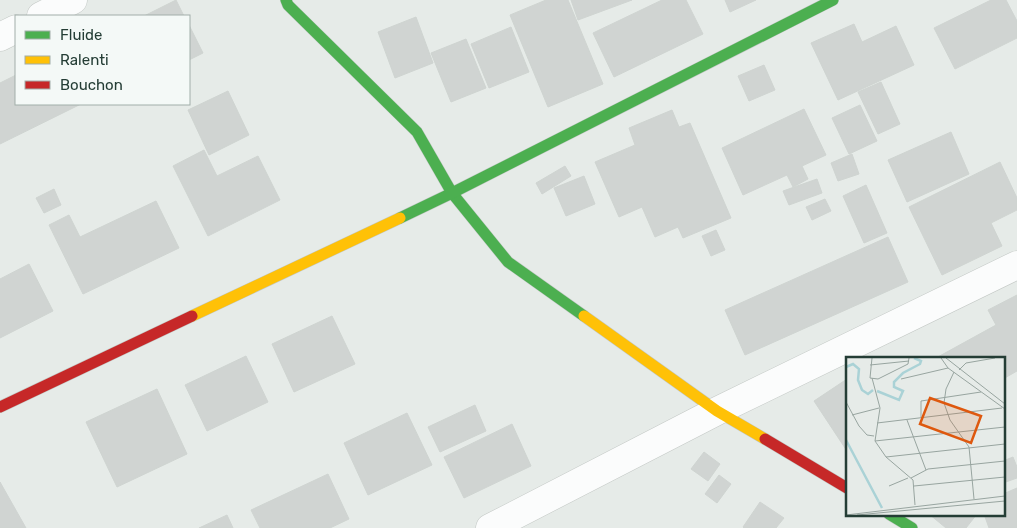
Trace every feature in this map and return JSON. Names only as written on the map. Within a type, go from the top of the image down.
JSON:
[{"type":"street","points":[[43,15],[73,0]]},
{"type":"street","points":[[286,0],[288,5],[416,132],[452,193],[508,262],[717,410],[846,487]]},
{"type":"street","points":[[0,406],[452,193],[833,0]]},
{"type":"street","points":[[0,37],[15,30]]},
{"type":"street","points":[[490,528],[717,410],[1017,265]]},
{"type":"street","points":[[893,516],[912,528]]},
{"type":"building","points":[[176,0],[184,15],[146,15]]},
{"type":"building","points":[[546,0],[568,0],[603,84],[548,107],[510,15]]},
{"type":"building","points":[[571,0],[632,0],[578,20]]},
{"type":"building","points":[[662,0],[686,0],[703,34],[614,77],[593,33]]},
{"type":"building","points":[[725,0],[756,0],[730,12]]},
{"type":"building","points":[[991,0],[1006,0],[1017,21],[1017,38],[955,69],[934,28]]},
{"type":"building","points":[[416,17],[433,63],[395,78],[378,32]]},
{"type":"building","points":[[854,24],[862,42],[896,26],[914,65],[838,100],[811,43]]},
{"type":"building","points":[[190,27],[203,53],[190,60]]},
{"type":"building","points":[[511,27],[529,72],[489,88],[471,44]]},
{"type":"building","points":[[466,39],[486,88],[451,102],[431,53]]},
{"type":"building","points":[[764,65],[775,90],[749,101],[738,76]]},
{"type":"building","points":[[15,76],[15,105],[79,105],[0,144],[0,83]]},
{"type":"building","points":[[881,82],[900,124],[878,134],[858,92]]},
{"type":"building","points":[[228,91],[249,135],[209,155],[188,110]]},
{"type":"building","points":[[860,105],[877,141],[849,154],[832,118]]},
{"type":"building","points":[[804,109],[826,155],[802,166],[808,179],[793,187],[787,175],[743,195],[722,148]]},
{"type":"building","points":[[672,110],[679,127],[690,123],[731,218],[683,238],[678,227],[655,237],[642,207],[619,217],[595,162],[635,145],[629,128]]},
{"type":"building","points":[[951,132],[969,174],[907,202],[888,160]]},
{"type":"building","points":[[204,150],[217,176],[258,156],[280,200],[208,236],[173,166]]},
{"type":"building","points":[[852,154],[859,174],[838,181],[831,163]]},
{"type":"building","points":[[1000,162],[1017,198],[1017,210],[991,223],[1002,246],[942,275],[909,207]]},
{"type":"building","points":[[565,166],[571,176],[542,194],[536,183]]},
{"type":"building","points":[[584,176],[595,204],[566,216],[554,188]]},
{"type":"building","points":[[817,179],[822,193],[789,205],[783,191]]},
{"type":"building","points":[[866,185],[887,233],[864,243],[843,196]]},
{"type":"building","points":[[54,189],[61,205],[44,213],[36,198]]},
{"type":"building","points":[[825,199],[831,211],[812,220],[806,207]]},
{"type":"building","points":[[156,201],[179,248],[83,294],[49,225],[69,215],[80,237]]},
{"type":"building","points":[[716,230],[725,250],[711,256],[702,236]]},
{"type":"building","points":[[888,237],[908,282],[745,355],[725,310]]},
{"type":"building","points":[[29,264],[53,311],[0,338],[0,279]]},
{"type":"building","points":[[1017,295],[1017,371],[1004,378],[1004,357],[938,357],[996,325],[988,310]]},
{"type":"building","points":[[332,316],[355,364],[294,392],[272,344]]},
{"type":"building","points":[[246,356],[268,402],[207,431],[185,385]]},
{"type":"building","points":[[846,380],[846,449],[814,401]]},
{"type":"building","points":[[157,389],[187,454],[117,487],[86,422]]},
{"type":"building","points":[[475,405],[486,431],[440,452],[428,427]]},
{"type":"building","points":[[407,413],[432,465],[368,495],[344,443]]},
{"type":"building","points":[[512,424],[531,466],[464,498],[444,457]]},
{"type":"building","points":[[704,452],[720,464],[708,481],[691,469]]},
{"type":"building","points":[[1013,457],[1017,467],[1017,478],[1004,483],[1004,461]]},
{"type":"building","points":[[328,474],[349,519],[330,528],[260,528],[251,510]]},
{"type":"building","points":[[719,475],[731,484],[717,503],[705,494]]},
{"type":"building","points":[[0,482],[26,528],[0,528]]},
{"type":"building","points":[[1017,488],[1017,528],[989,528],[985,516],[1004,516],[1004,494]]},
{"type":"building","points":[[760,502],[784,518],[776,528],[744,528],[743,527]]},
{"type":"building","points":[[227,515],[233,528],[199,528]]},
{"type":"building","points":[[931,516],[975,516],[966,528],[946,528]]},
{"type":"traffic: fast","points":[[286,0],[288,5],[417,132],[452,193],[508,262],[584,316]]},
{"type":"traffic: fast","points":[[400,218],[833,0]]},
{"type":"traffic: fast","points":[[892,516],[912,528]]},
{"type":"traffic: slow","points":[[192,316],[400,218]]},
{"type":"traffic: slow","points":[[584,316],[717,411],[765,439]]},
{"type":"traffic: jam","points":[[0,407],[192,316]]},
{"type":"traffic: jam","points":[[765,439],[846,487]]}]
